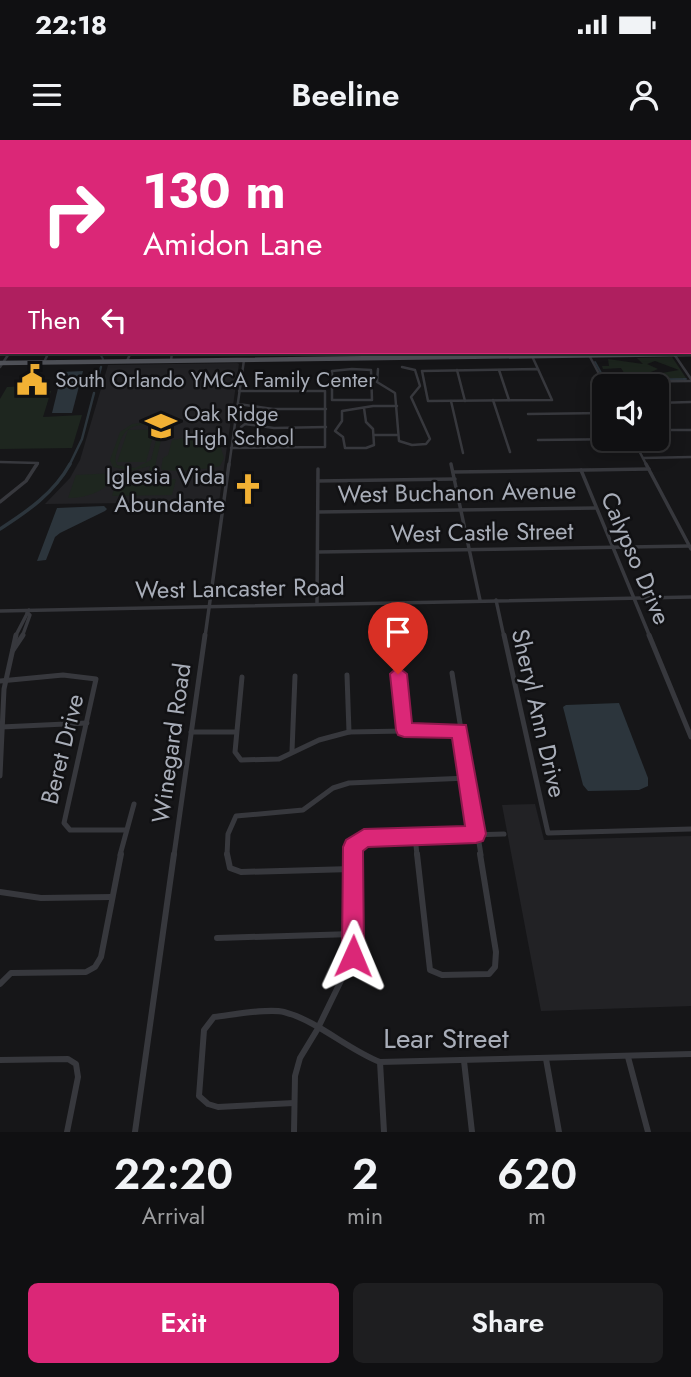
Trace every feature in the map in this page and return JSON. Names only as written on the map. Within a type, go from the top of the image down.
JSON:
[{"type":"main road","points":[[1,364],[363,358],[438,354],[598,354]]},
{"type":"main road","points":[[674,354],[691,354]]},
{"type":"street","points":[[44,362],[48,354]]},
{"type":"street","points":[[127,361],[130,354]]},
{"type":"street","points":[[171,360],[172,354]]},
{"type":"street","points":[[362,354],[363,358]]},
{"type":"street","points":[[674,354],[691,380]]},
{"type":"street","points":[[589,355],[599,374]]},
{"type":"street","points":[[532,356],[539,369],[552,400],[428,401],[422,371],[539,369]]},
{"type":"street","name":"Winegard Road","points":[[135,1132],[244,360]]},
{"type":"street","points":[[378,369],[377,382],[395,393],[397,435],[402,443],[426,444],[430,439],[411,397],[420,386],[415,370],[402,367]]},
{"type":"street","points":[[371,370],[374,398],[352,401],[332,400],[332,371],[371,370]]},
{"type":"street","points":[[457,370],[465,401]]},
{"type":"street","points":[[499,370],[509,400]]},
{"type":"street","points":[[669,380],[691,380]]},
{"type":"street","points":[[231,448],[325,447],[325,391],[239,391]]},
{"type":"street","points":[[494,400],[510,452]]},
{"type":"street","points":[[451,401],[463,453]]},
{"type":"street","points":[[669,403],[691,402]]},
{"type":"street","points":[[237,404],[273,409],[326,409]]},
{"type":"street","points":[[364,408],[366,422],[373,429],[374,445],[345,448],[342,437],[335,431],[342,421],[342,411],[364,408],[397,406]]},
{"type":"street","points":[[528,414],[592,413]]},
{"type":"street","points":[[238,448],[241,427],[244,424],[274,428],[326,427]]},
{"type":"street","points":[[669,430],[691,429]]},
{"type":"street","points":[[374,435],[397,435]]},
{"type":"street","points":[[538,440],[592,439]]},
{"type":"street","points":[[640,451],[690,547]]},
{"type":"street","points":[[643,457],[691,457]]},
{"type":"street","points":[[0,462],[38,463],[26,481],[0,502]]},
{"type":"street","points":[[451,463],[480,600]]},
{"type":"street","points":[[317,604],[318,469]]},
{"type":"street","points":[[453,472],[649,469]]},
{"type":"street","name":"Calypso Drive","points":[[581,470],[691,737]]},
{"type":"street","points":[[318,481],[454,479]]},
{"type":"street","name":"West Buchanon Avenue","points":[[318,512],[596,508]]},
{"type":"street","name":"West Castle Street","points":[[318,552],[690,547]]},
{"type":"street","name":"West Lancaster Road","points":[[0,611],[691,597]]},
{"type":"street","name":"Sheryl Ann Drive","points":[[496,600],[548,833],[691,829]]},
{"type":"street","points":[[0,776],[3,680],[13,651],[21,640],[30,615],[28,612]]},
{"type":"street","points":[[415,836],[430,970],[442,975],[489,974],[495,967],[496,952],[452,673]]},
{"type":"street","points":[[398,674],[404,730]]},
{"type":"street","points":[[347,675],[349,732]]},
{"type":"street","points":[[292,751],[295,676]]},
{"type":"street","name":"Beret Drive","points":[[3,680],[27,677],[96,679],[97,685],[64,823],[70,830],[125,830]]},
{"type":"street","points":[[242,677],[235,752],[241,760],[279,759],[327,737],[349,732],[460,730]]},
{"type":"street","points":[[1,727],[87,723]]},
{"type":"street","points":[[191,732],[236,732]]},
{"type":"street","points":[[352,869],[241,872],[230,869],[226,861],[230,824],[236,816],[303,810],[333,788],[349,783],[468,778]]},
{"type":"street","points":[[0,984],[11,973],[86,972],[95,967],[101,957],[125,830],[134,804]]},
{"type":"street","points":[[294,1132],[295,1076],[300,1058],[317,1030],[353,956],[353,847],[364,838],[504,834]]},
{"type":"street","points":[[0,892],[41,898],[112,897]]},
{"type":"street","points":[[217,938],[353,934]]},
{"type":"street","name":"Lear Street","points":[[294,1103],[218,1107],[208,1104],[199,1096],[204,1030],[214,1017],[282,1011],[358,1054],[380,1062],[691,1054]]},
{"type":"street","points":[[628,1057],[648,1132]]},
{"type":"street","points":[[0,1060],[68,1059],[76,1065],[78,1077],[67,1132]]},
{"type":"street","points":[[546,1059],[559,1132]]},
{"type":"street","points":[[464,1061],[472,1132]]},
{"type":"street","points":[[380,1062],[384,1132]]},
{"type":"shaded area","points":[[672,357],[686,378],[669,378],[669,374],[656,374],[679,370],[655,361],[647,364],[658,369],[651,372],[654,374],[625,374],[621,368],[603,369],[602,366],[609,366],[608,359],[643,364],[637,358]]},
{"type":"shaded area","name":"Oak Ridge High School","points":[[239,364],[219,502],[45,504],[70,478],[80,460],[108,365]]},
{"type":"shaded area","points":[[83,371],[72,413],[52,413],[62,372]]},
{"type":"shaded area","points":[[31,386],[29,391],[51,391],[43,417],[82,415],[72,448],[0,449],[0,399],[7,387]]},
{"type":"shaded area","points":[[147,422],[158,425],[163,431],[154,471],[149,471],[150,466],[131,471],[113,467],[110,460],[120,432],[132,424]],"holes":[[[140,425],[155,427],[158,432],[151,460],[135,468],[117,465],[115,459],[118,448],[127,430]]]},
{"type":"shaded area","points":[[155,429],[146,462],[117,462],[128,430]]},
{"type":"shaded area","points":[[190,437],[207,439],[221,448],[224,458],[220,466],[172,471],[161,469],[172,440]]},
{"type":"shaded area","points":[[116,473],[102,489],[82,497],[68,498],[76,475]]},
{"type":"shaded area","points":[[176,479],[172,495],[112,496],[117,480]]},
{"type":"shaded area","points":[[104,506],[107,509],[105,511],[55,537],[46,560],[37,561],[57,508]]},
{"type":"shaded area","points":[[619,703],[648,778],[648,786],[639,790],[588,791],[583,785],[563,707]]},
{"type":"shaded area","points":[[535,804],[544,840],[691,836],[691,1006],[541,1011],[502,805]]},
{"type":"waterway","points":[[100,354],[103,359]]},
{"type":"waterway","points":[[595,362],[605,380],[686,379]]},
{"type":"waterway","points":[[95,388],[101,367]]},
{"type":"waterway","points":[[70,464],[82,439],[94,393]]},
{"type":"waterway","points":[[0,529],[48,493],[70,464]]},
{"type":"place","name":"South Orlando YMCA Family Center","points":[[32,380]]},
{"type":"place","name":"Oak Ridge High School","points":[[161,426]]},
{"type":"place","name":"Iglesia Vida Abundante","points":[[248,489]]},
{"type":"route","points":[[353,956],[353,847],[364,838],[476,834],[460,730],[404,730],[398,674]]}]
